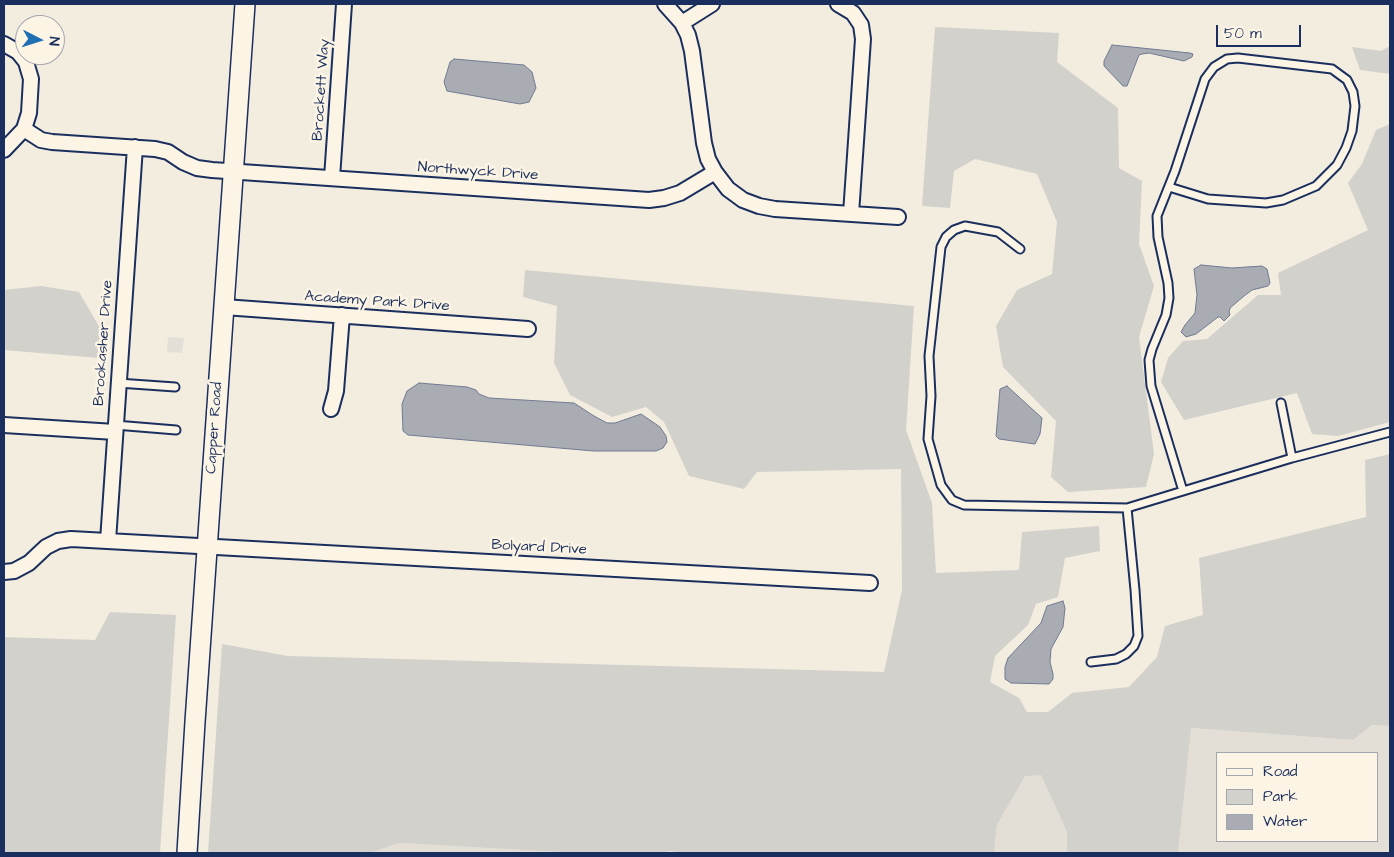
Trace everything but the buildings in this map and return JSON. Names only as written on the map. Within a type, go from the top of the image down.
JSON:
[{"type":"street","name":"Capper Road","points":[[187,853],[245,4]]},
{"type":"street","name":"Brockett Way","points":[[332,178],[344,4]]},
{"type":"street","points":[[665,4],[682,22],[692,51],[704,143],[708,159],[728,189],[743,200],[775,209],[898,217]]},
{"type":"street","points":[[682,22],[712,4]]},
{"type":"street","points":[[838,4],[853,14],[861,25],[863,38],[851,214]]},
{"type":"street","points":[[4,44],[18,52],[26,62],[31,79],[29,113],[24,129],[4,150]]},
{"type":"street","name":"Northwyck Drive","points":[[24,129],[41,140],[52,142],[135,147],[168,152],[183,162],[197,168],[649,200],[680,194],[715,172]]},
{"type":"street","name":"Brookasher Drive","points":[[108,541],[135,147]]},
{"type":"street","name":"Academy Park Drive","points":[[224,308],[528,329]]},
{"type":"street","points":[[331,409],[336,391],[342,315]]},
{"type":"street","points":[[4,425],[115,429]]},
{"type":"street","name":"Bolyard Drive","points":[[4,572],[14,571],[29,563],[46,547],[71,539],[870,583]]},
{"type":"lane","points":[[1169,187],[1208,199],[1266,203],[1283,200],[1316,186],[1337,165],[1352,131],[1355,106],[1353,92],[1347,80],[1332,69],[1238,58],[1227,59],[1214,67],[1205,79],[1169,187],[1157,216],[1169,298],[1166,315],[1152,349],[1149,372],[1151,386],[1183,491]]},
{"type":"lane","points":[[1020,250],[998,232],[964,226],[954,230],[941,247],[929,356],[931,396],[928,439],[940,486],[952,500],[964,505],[1126,508],[1292,458],[1390,432]]},
{"type":"lane","points":[[118,383],[175,387]]},
{"type":"lane","points":[[1281,403],[1292,458]]},
{"type":"lane","points":[[115,429],[176,430]]},
{"type":"lane","points":[[1091,662],[1116,659],[1126,654],[1134,646],[1138,636],[1126,508]]},
{"type":"shaded area","points":[[168,337],[184,338],[182,353],[167,352]]},
{"type":"shaded area","points":[[1372,725],[1390,726],[1390,853],[1178,853],[1190,728],[1353,740]]},
{"type":"shaded area","points":[[1025,775],[1041,775],[1067,832],[1067,853],[994,853],[997,825]]},
{"type":"shaded area","points":[[399,843],[578,853],[370,853]]},
{"type":"green space","points":[[935,27],[1059,33],[1057,62],[1118,108],[1119,168],[1142,181],[1139,244],[1154,286],[1139,337],[1154,454],[1146,487],[1068,492],[1051,477],[1056,421],[1003,367],[996,326],[1017,290],[1052,274],[1057,222],[1037,174],[975,159],[954,171],[950,208],[922,206]]},
{"type":"green space","points":[[1390,46],[1390,74],[1360,70],[1352,47],[1381,51]]},
{"type":"green space","points":[[1390,124],[1390,422],[1338,436],[1312,434],[1297,393],[1184,420],[1161,382],[1168,358],[1183,341],[1207,339],[1258,295],[1281,295],[1278,273],[1368,230],[1348,183],[1362,164],[1376,130]]},
{"type":"green space","points":[[525,270],[914,306],[906,430],[932,503],[936,573],[1019,570],[1022,532],[1099,526],[1100,551],[1065,558],[1058,597],[1036,604],[1028,625],[995,656],[990,682],[1019,698],[1027,712],[1048,712],[1072,693],[1129,687],[1157,657],[1165,626],[1203,615],[1199,558],[1366,517],[1365,460],[1390,454],[1390,726],[1372,725],[1353,740],[1191,728],[1178,853],[1067,853],[1067,832],[1041,775],[1025,776],[997,825],[994,853],[688,853],[668,851],[668,853],[578,853],[399,843],[370,853],[208,853],[222,644],[288,656],[884,672],[902,590],[901,469],[757,472],[744,489],[689,476],[664,422],[646,407],[612,417],[570,395],[554,363],[557,306],[523,297]]},
{"type":"green space","points":[[41,286],[79,292],[100,328],[99,358],[4,350],[4,290]]},
{"type":"green space","points":[[110,612],[176,615],[160,853],[4,853],[4,637],[95,640]]},
{"type":"water","points":[[1112,45],[1193,54],[1192,57],[1184,61],[1149,53],[1139,55],[1127,86],[1123,86],[1104,66],[1104,61]]},
{"type":"water","points":[[454,59],[524,65],[532,72],[536,88],[529,102],[520,104],[447,91],[444,82],[450,62]]},
{"type":"water","points":[[1201,265],[1232,268],[1262,266],[1267,269],[1270,283],[1268,286],[1252,290],[1244,296],[1230,308],[1230,315],[1224,321],[1218,317],[1196,334],[1186,337],[1181,332],[1195,313],[1197,295],[1194,269]]},
{"type":"water","points":[[419,383],[467,387],[489,398],[574,403],[607,423],[615,423],[641,414],[660,427],[666,436],[667,442],[663,448],[656,451],[594,451],[408,435],[403,431],[402,404],[407,391]]},
{"type":"water","points":[[1007,386],[1042,418],[1040,434],[1035,444],[999,439],[996,436],[1000,389]]},
{"type":"water","points":[[1063,601],[1065,608],[1063,627],[1051,649],[1050,662],[1053,679],[1049,684],[1011,683],[1005,679],[1005,667],[1008,658],[1041,623],[1047,606]]}]
